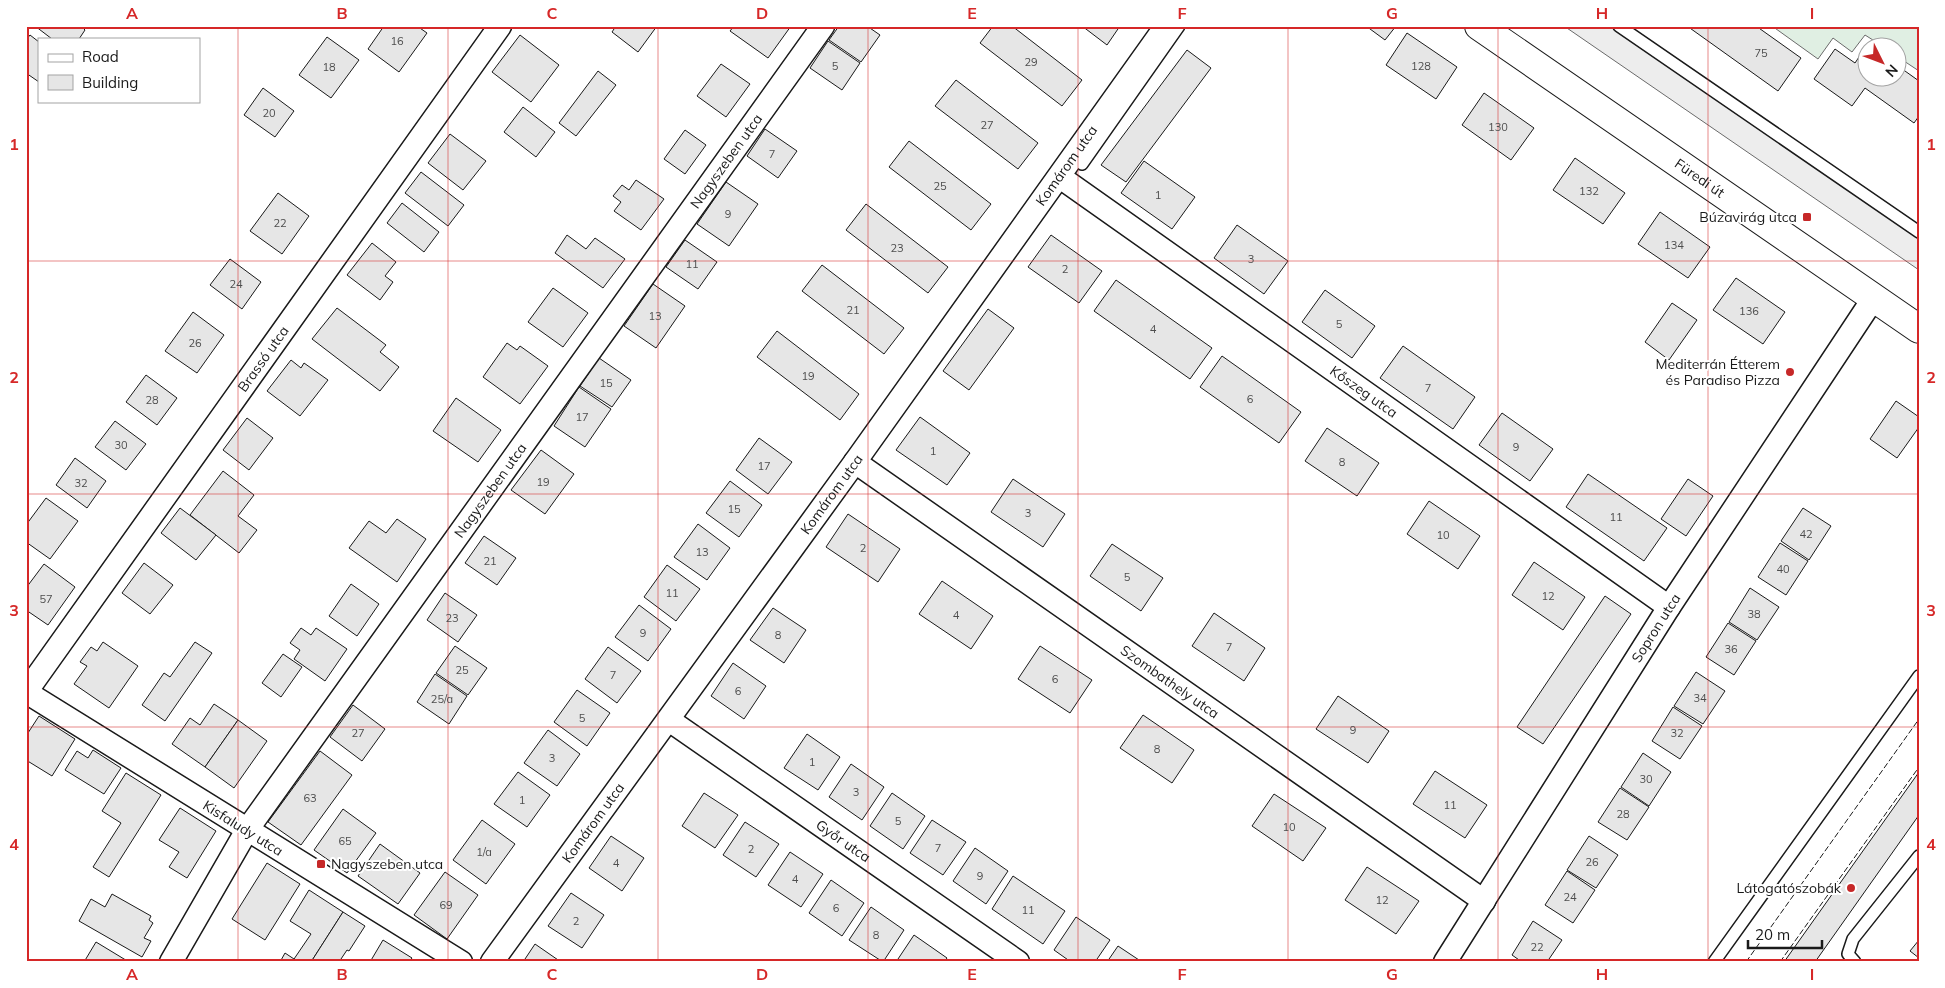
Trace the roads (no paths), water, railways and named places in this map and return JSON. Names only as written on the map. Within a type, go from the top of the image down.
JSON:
[{"type":"main road","name":"Füredi út","points":[[1479,26],[1919,329]]},
{"type":"street","name":"Brassó utca","points":[[26,692],[500,26]]},
{"type":"street","name":"Nagyszeben utca","points":[[171,962],[247,830],[823,26]]},
{"type":"street","name":"Komárom utca","points":[[492,962],[669,720],[1060,177],[1090,144],[1166,26]]},
{"type":"street","name":"Kőszeg utca","points":[[1060,177],[1669,607]]},
{"type":"street","name":"Sopron utca","points":[[1445,962],[1669,607],[1873,299]]},
{"type":"street","name":"Szombathely utca","points":[[855,462],[1484,902]]},
{"type":"street","name":"Kisfaludy utca","points":[[26,692],[461,962]]},
{"type":"street","name":"Győr utca","points":[[669,720],[1018,962]]},
{"type":"lane","points":[[1082,164],[1090,144],[1180,26]]},
{"type":"lane","points":[[1619,26],[1919,232]]},
{"type":"lane","points":[[1714,962],[1919,676]]},
{"type":"lane","points":[[1855,962],[1848,954],[1853,939],[1919,856]]},
{"type":"place","name":"Búzavirág utca","points":[[1807,217]]},
{"type":"place","name":"Mediterrán Étterem és Paradiso Pizza","points":[[1790,372]]},
{"type":"place","name":"Nagyszeben utca","points":[[321,864]]},
{"type":"place","name":"Látogatószobák","points":[[1851,888]]}]
